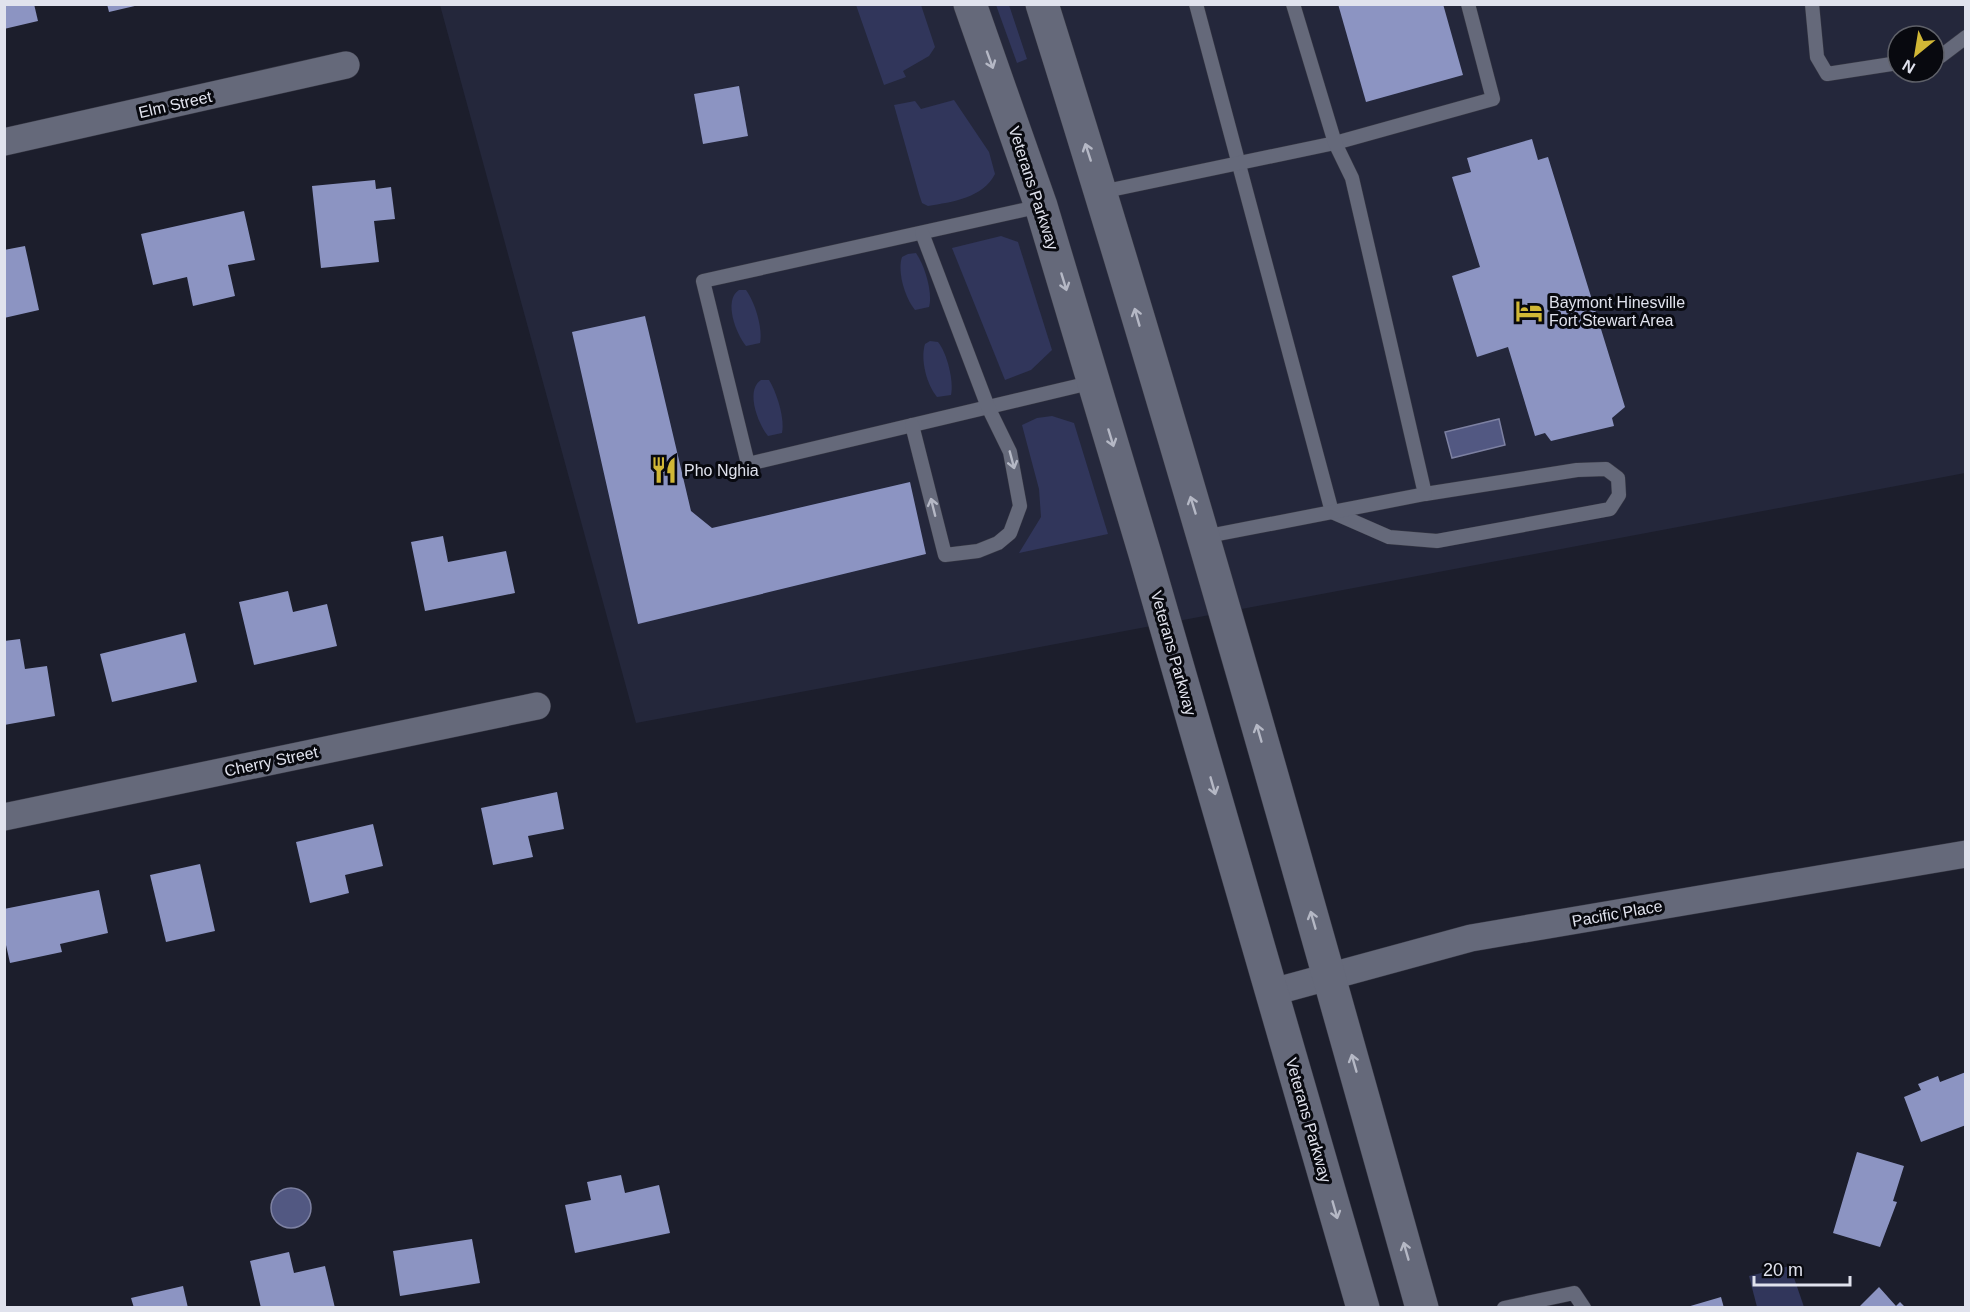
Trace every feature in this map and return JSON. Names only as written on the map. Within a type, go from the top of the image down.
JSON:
[{"type":"main road","name":"Veterans Parkway","points":[[970,4],[1041,206],[1273,992],[1363,1308]]},
{"type":"main road","points":[[1042,4],[1101,192],[1203,537],[1422,1308]]},
{"type":"street","name":"Elm Street","points":[[4,142],[346,65]]},
{"type":"street","name":"Cherry Street","points":[[4,816],[537,706]]},
{"type":"street","name":"Pacific Place","points":[[1273,992],[1471,938],[1965,854]]},
{"type":"lane","points":[[1196,4],[1332,512]]},
{"type":"lane","points":[[1293,4],[1335,143],[1352,178],[1425,494]]},
{"type":"lane","points":[[1101,192],[1335,143],[1493,99],[1468,4]]},
{"type":"lane","points":[[1812,4],[1817,57],[1827,74],[1886,65]]},
{"type":"lane","points":[[1946,52],[1965,37]]},
{"type":"lane","points":[[1041,206],[703,281],[748,464],[1094,382]]},
{"type":"lane","points":[[912,425],[945,555],[978,550],[998,543],[1010,532],[1020,506],[1010,452],[988,407],[922,233]]},
{"type":"lane","points":[[1203,537],[1332,512],[1425,494],[1577,470],[1605,469],[1618,478],[1619,495],[1610,509],[1437,541],[1389,537],[1332,512]]},
{"type":"lane","points":[[1514,1306],[1574,1293],[1584,1308]]},
{"type":"shaded area","points":[[440,5],[1965,5],[1965,473],[636,723]]},
{"type":"shaded area","points":[[856,5],[921,5],[935,47],[929,56],[903,71],[906,77],[884,85]]},
{"type":"shaded area","points":[[996,5],[1009,5],[1027,59],[1017,63]]},
{"type":"shaded area","points":[[954,100],[989,152],[995,174],[983,189],[975,194],[928,206],[922,203],[894,105],[915,101],[921,109]]},
{"type":"shaded area","points":[[1001,236],[1018,242],[1052,350],[1031,370],[1005,380],[952,248]]},
{"type":"shaded area","points":[[916,253],[922,265],[929,287],[929,307],[915,310],[905,292],[901,277],[901,263],[902,257]]},
{"type":"shaded area","points":[[739,290],[746,290],[755,308],[761,337],[760,343],[746,346],[738,334],[733,317],[732,301]]},
{"type":"shaded area","points":[[930,341],[938,342],[947,360],[951,375],[951,395],[937,397],[927,379],[923,357],[925,344]]},
{"type":"shaded area","points":[[761,380],[769,380],[775,392],[780,406],[782,433],[768,436],[760,424],[755,407],[754,391]]},
{"type":"shaded area","points":[[1052,416],[1074,423],[1108,534],[1019,553],[1041,517],[1039,489],[1022,425],[1037,418]]},
{"type":"shaded area","points":[[1499,419],[1505,445],[1452,458],[1445,432]]},
{"type":"shaded area","points":[[291,1188],[299,1189],[305,1194],[310,1200],[310,1216],[305,1222],[299,1227],[291,1228],[283,1227],[277,1222],[272,1216],[271,1208],[272,1200],[277,1194],[283,1189]]},
{"type":"shaded area","points":[[1790,1266],[1804,1307],[1757,1307],[1749,1276]]},
{"type":"building","points":[[4,4],[34,4],[38,21],[4,29]]},
{"type":"building","points":[[107,4],[139,4],[139,5],[109,12]]},
{"type":"building","points":[[1338,4],[1443,4],[1463,75],[1366,102]]},
{"type":"building","points":[[739,86],[748,136],[703,144],[694,94]]},
{"type":"building","name":"Baymont Hinesville Fort Stewart Area","points":[[1532,139],[1538,160],[1548,157],[1625,407],[1612,418],[1614,426],[1551,441],[1545,433],[1535,436],[1508,347],[1477,357],[1452,276],[1480,267],[1452,177],[1471,172],[1467,158]]},
{"type":"building","points":[[375,180],[376,189],[391,187],[395,219],[374,221],[379,262],[321,268],[312,186]]},
{"type":"building","points":[[244,211],[255,260],[228,265],[235,296],[193,306],[187,277],[153,285],[141,234]]},
{"type":"building","points":[[25,246],[39,310],[4,318],[4,250]]},
{"type":"building","points":[[645,316],[691,511],[712,528],[910,482],[926,554],[638,624],[572,332]]},
{"type":"building","points":[[443,536],[448,562],[506,551],[515,593],[425,611],[411,542]]},
{"type":"building","points":[[288,591],[293,612],[327,604],[337,646],[254,665],[239,602]]},
{"type":"building","points":[[185,633],[197,682],[112,702],[100,654]]},
{"type":"building","points":[[20,639],[25,669],[47,666],[55,716],[4,725],[4,641]]},
{"type":"building","points":[[557,792],[564,829],[528,836],[533,857],[493,865],[481,808]]},
{"type":"building","points":[[373,824],[383,866],[345,875],[349,893],[310,903],[296,842]]},
{"type":"building","points":[[200,864],[215,931],[166,942],[150,875]]},
{"type":"building","points":[[99,890],[108,933],[60,944],[62,952],[10,963],[4,936],[4,909]]},
{"type":"building","points":[[1966,1072],[1966,1125],[1921,1142],[1904,1097],[1921,1090],[1918,1084],[1938,1076],[1940,1082]]},
{"type":"building","points":[[1857,1152],[1904,1166],[1893,1201],[1897,1202],[1880,1247],[1833,1233]]},
{"type":"building","points":[[621,1175],[625,1193],[659,1185],[670,1233],[575,1253],[565,1205],[591,1200],[587,1182]]},
{"type":"building","points":[[472,1239],[480,1283],[400,1296],[393,1251]]},
{"type":"building","points":[[289,1252],[294,1273],[325,1266],[335,1308],[261,1308],[250,1261]]},
{"type":"building","points":[[183,1286],[188,1308],[134,1308],[131,1298]]},
{"type":"building","points":[[1879,1287],[1896,1306],[1900,1302],[1906,1308],[1858,1308]]},
{"type":"building","points":[[1721,1297],[1724,1308],[1687,1308],[1687,1307]]},
{"type":"place","name":"Baymont Hinesville Fort Stewart Area","points":[[1529,311]]},
{"type":"place","name":"Pho Nghia","points":[[664,470]]}]
